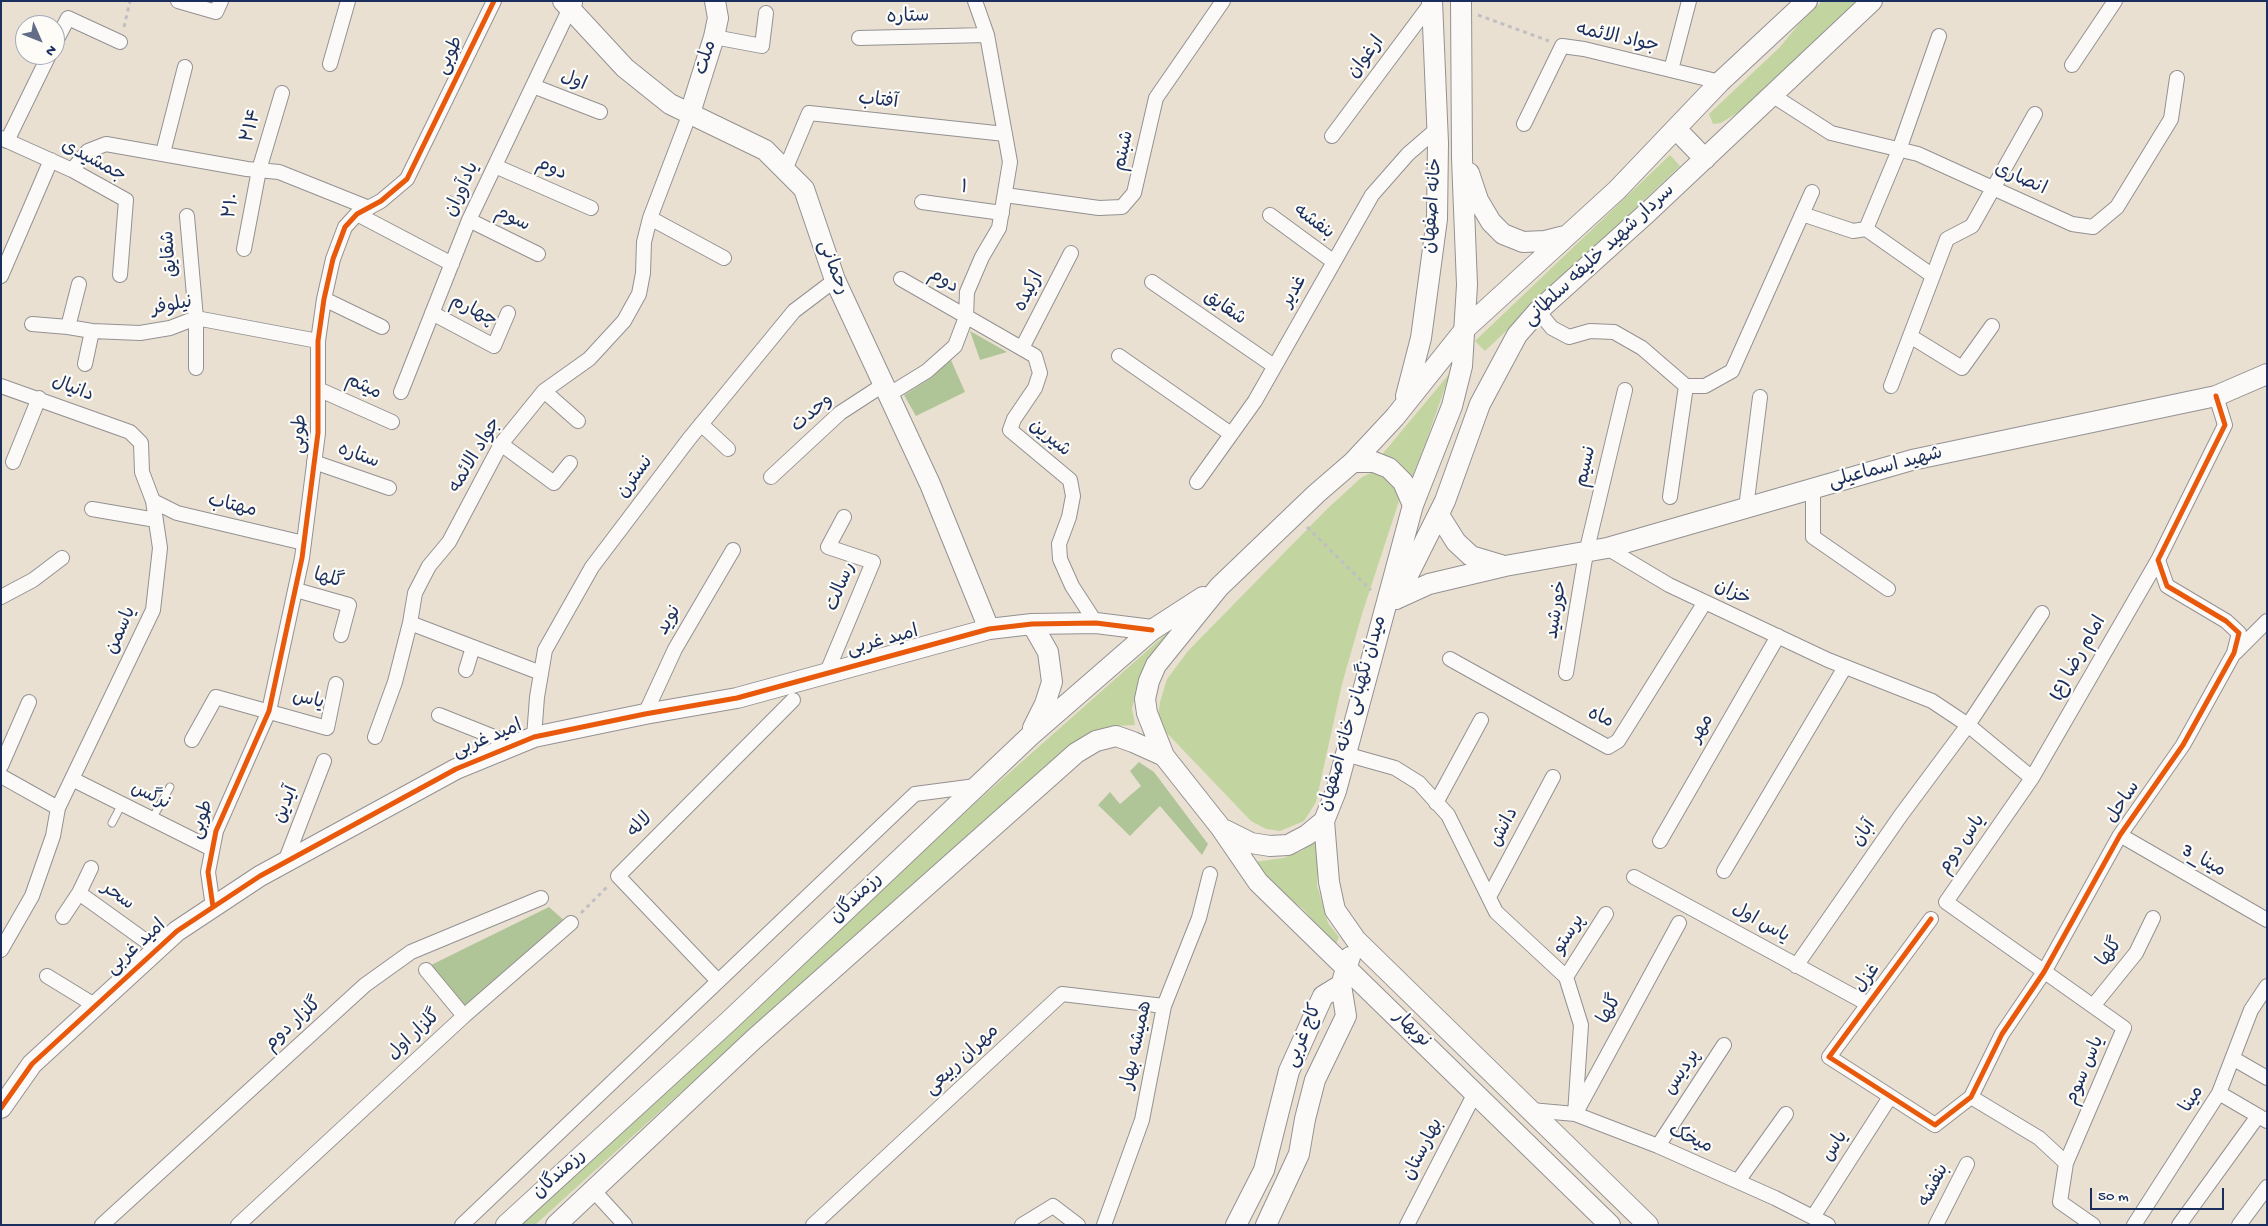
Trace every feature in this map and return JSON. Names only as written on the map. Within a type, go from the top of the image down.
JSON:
[{"type":"main road","name":"ملت","points":[[690,113],[714,37],[718,18],[716,1]]},
{"type":"main road","name":"سردار شهید خلیفه سلطانی","points":[[1466,328],[1617,190],[1720,82],[1807,1]]},
{"type":"main road","name":"سردار شهید خلیفه سلطانی","points":[[1388,608],[1439,515],[1480,404],[1517,335],[1538,311],[1705,159],[1872,1]]},
{"type":"main road","name":"خانه اصفهان","points":[[1402,408],[1421,338],[1437,219],[1437,129],[1432,2]]},
{"type":"main road","name":"رحمانی","points":[[570,4],[625,68],[670,104],[765,150],[804,188],[835,280],[930,484],[989,629]]},
{"type":"main road","name":"خانه اصفهان","points":[[1461,5],[1462,151],[1467,284],[1466,328]]},
{"type":"main road","points":[[1676,129],[1705,159]]},
{"type":"main road","points":[[1462,151],[1478,200],[1491,222],[1503,234],[1523,242],[1545,241],[1567,236]]},
{"type":"main road","name":"میدان نگهبانی خانه اصفهان","points":[[1466,328],[1462,366],[1452,406],[1413,505],[1388,608],[1336,791],[1324,821],[1306,835],[1288,845],[1270,846],[1251,843],[1220,828],[1164,756],[1147,713],[1145,699],[1148,681],[1156,665],[1219,587],[1353,462],[1402,408],[1466,328]]},
{"type":"main road","name":"شهید اسماعیلی","points":[[1388,608],[1429,584],[1505,566],[1607,548],[1912,460],[2216,396],[2267,374]]},
{"type":"main road","points":[[1353,462],[1374,462],[1389,468],[1403,482],[1413,505]]},
{"type":"main road","name":"شهید اسماعیلی","points":[[1439,515],[1456,542],[1471,556],[1505,566]]},
{"type":"main road","name":"رزمندگان","points":[[506,1225],[729,1021],[1030,736],[1152,630],[1219,587]]},
{"type":"main road","name":"امید غربی","points":[[1,1108],[32,1064],[177,930],[285,862],[456,769],[534,737],[645,714],[737,698],[826,672],[989,629],[1032,624],[1096,623],[1152,630]]},
{"type":"main road","points":[[1030,736],[1045,704],[1052,682],[1048,652],[1032,624]]},
{"type":"main road","name":"رزمندگان","points":[[556,1225],[753,1040],[1076,753],[1096,741],[1116,736],[1164,756]]},
{"type":"main road","name":"نوبهار","points":[[1324,821],[1329,882],[1335,910],[1356,940],[1648,1225]]},
{"type":"main road","name":"نوبهار","points":[[1220,828],[1258,882],[1344,976],[1475,1093],[1610,1225]]},
{"type":"main road","points":[[1344,976],[1356,940]]},
{"type":"main road","name":"کاج غربی","points":[[1236,1225],[1264,1170],[1289,1071],[1322,996],[1344,976]]},
{"type":"main road","name":"کاج غربی","points":[[1266,1225],[1299,1154],[1305,1118],[1315,1080],[1346,1016],[1344,976]]},
{"type":"street","points":[[178,1],[216,12],[220,1]]},
{"type":"street","points":[[330,64],[348,1]]},
{"type":"street","name":"طوبی","points":[[214,906],[208,872],[216,831],[269,711],[296,590],[318,433],[318,341],[324,299],[333,259],[345,228],[363,211],[381,201],[407,179],[494,1]]},
{"type":"street","points":[[886,390],[927,371],[955,346],[966,317],[967,292],[982,257],[999,228],[1010,162],[987,34],[975,1]]},
{"type":"street","name":"شبنم","points":[[1004,195],[1099,208],[1122,207],[1134,193],[1156,98],[1223,1]]},
{"type":"street","points":[[1426,1],[1432,2]]},
{"type":"street","points":[[1672,70],[1689,1]]},
{"type":"street","points":[[2072,65],[2115,1]]},
{"type":"street","name":"ارغوان","points":[[1332,136],[1432,2]]},
{"type":"street","name":"یادآوران","points":[[401,392],[469,220],[570,4]]},
{"type":"street","points":[[714,37],[762,46],[766,13]]},
{"type":"street","points":[[65,24],[68,18],[120,42]]},
{"type":"street","name":"ستاره","points":[[859,38],[987,34]]},
{"type":"street","points":[[1866,229],[1899,150],[1939,36]]},
{"type":"street","name":"جواد الائمه","points":[[1524,124],[1562,46],[1584,49],[1720,82]]},
{"type":"street","points":[[4,140],[44,65]]},
{"type":"street","points":[[163,153],[185,67]]},
{"type":"street","name":"انصاری","points":[[1772,95],[1831,133],[1918,154],[2072,224],[2093,227],[2117,208],[2171,119],[2177,78]]},
{"type":"street","name":"اول","points":[[533,86],[600,112]]},
{"type":"street","name":"۲۱۴","points":[[259,170],[282,93]]},
{"type":"street","name":"جواد الائمه","points":[[375,736],[395,682],[410,623],[415,594],[429,566],[449,542],[500,444],[544,391],[589,359],[624,321],[639,294],[643,273],[644,242],[650,218],[690,113]]},
{"type":"street","name":"آفتاب","points":[[785,170],[809,113],[1005,134]]},
{"type":"street","points":[[1891,386],[1947,239],[1972,226],[2035,114]]},
{"type":"street","name":"غدیر","points":[[1196,482],[1255,401],[1372,195],[1408,154],[1437,129]]},
{"type":"street","name":"جمشیدی","points":[[4,140],[72,170],[126,200],[120,276]]},
{"type":"street","points":[[72,170],[88,151],[106,144],[279,172],[363,211],[452,264]]},
{"type":"street","points":[[1,276],[51,160]]},
{"type":"street","name":"دوم","points":[[495,166],[591,208]]},
{"type":"street","name":"۲۱۰","points":[[244,249],[259,170]]},
{"type":"street","points":[[1538,311],[1552,328],[1569,336],[1590,331],[1614,332],[1642,348],[1686,386],[1705,386],[1732,371],[1812,192]]},
{"type":"street","name":"۱","points":[[922,202],[1002,213]]},
{"type":"street","points":[[1802,214],[1853,231],[1866,229],[1933,276]]},
{"type":"street","name":"بنفشه","points":[[1270,215],[1334,262]]},
{"type":"street","name":"شقایق","points":[[187,216],[196,318]]},
{"type":"street","points":[[650,218],[724,258]]},
{"type":"street","name":"سوم","points":[[469,220],[538,254]]},
{"type":"street","name":"ارکیده","points":[[1022,348],[1071,253]]},
{"type":"street","name":"دوم","points":[[901,279],[966,317]]},
{"type":"street","name":"نسترن","points":[[534,737],[545,650],[592,567],[701,424],[794,311],[835,280]]},
{"type":"street","name":"شقایق","points":[[1152,282],[1274,366]]},
{"type":"street","points":[[68,327],[79,284]]},
{"type":"street","points":[[324,299],[382,326]]},
{"type":"street","name":"چهارم","points":[[432,313],[494,346],[508,313]]},
{"type":"street","name":"شیرین","points":[[966,317],[1035,356],[1040,373],[1035,388],[1014,419],[1010,430],[1070,480],[1073,496],[1069,516],[1059,544],[1060,559],[1072,586],[1096,623]]},
{"type":"street","points":[[196,318],[196,368]]},
{"type":"street","name":"نیلوفر","points":[[32,324],[92,331],[140,333],[170,328],[196,318],[318,341]]},
{"type":"street","points":[[1910,336],[1962,368],[1992,326]]},
{"type":"street","points":[[85,364],[92,331]]},
{"type":"street","points":[[1119,356],[1231,434]]},
{"type":"street","name":"دانیال","points":[[1,386],[130,432]]},
{"type":"street","points":[[1670,497],[1686,386]]},
{"type":"street","name":"میثم","points":[[318,389],[392,422]]},
{"type":"street","name":"وحدت","points":[[771,477],[840,413],[886,390]]},
{"type":"street","name":"نسیم","points":[[1586,553],[1624,390]]},
{"type":"street","points":[[544,391],[578,421]]},
{"type":"street","points":[[2158,560],[2225,425],[2216,396]]},
{"type":"street","points":[[1746,508],[1760,397]]},
{"type":"street","points":[[13,462],[39,398]]},
{"type":"street","points":[[701,424],[728,449]]},
{"type":"street","name":"یاسمن","points":[[1,950],[32,896],[52,836],[58,808],[153,610],[160,548],[153,501],[142,472],[141,443],[130,432]]},
{"type":"street","points":[[500,444],[554,483],[570,463]]},
{"type":"street","name":"ستاره","points":[[314,462],[389,488]]},
{"type":"street","points":[[1813,488],[1813,537],[1888,589]]},
{"type":"street","name":"مهتاب","points":[[153,501],[177,514],[304,543]]},
{"type":"street","points":[[92,509],[156,520]]},
{"type":"street","name":"رسالت","points":[[826,672],[873,562],[828,547],[844,517]]},
{"type":"street","name":"خزان","points":[[1607,548],[1669,585],[1705,602],[1845,667],[1932,701],[1968,726]]},
{"type":"street","name":"نوید","points":[[645,714],[675,649],[733,550]]},
{"type":"street","name":"خورشید","points":[[1566,673],[1586,553]]},
{"type":"street","points":[[1,597],[33,580],[62,558]]},
{"type":"street","name":"ساحل","points":[[1829,1057],[1935,1125],[1971,1097],[2002,1034],[2044,972],[2120,835],[2183,745],[2234,653],[2239,633],[2226,621],[2167,586],[2158,560]]},
{"type":"street","name":"امام رضا (ع)","points":[[2032,778],[2158,560]]},
{"type":"street","name":"گلها","points":[[296,590],[349,605],[340,635]]},
{"type":"street","name":"ماه","points":[[1450,659],[1608,747],[1618,741],[1705,602]]},
{"type":"street","name":"آبان","points":[[1796,966],[1901,815],[1968,726],[2042,613]]},
{"type":"street","name":"ساحل","points":[[2234,653],[2267,621]]},
{"type":"street","points":[[410,623],[541,673]]},
{"type":"street","name":"مهر","points":[[1660,841],[1778,636]]},
{"type":"street","points":[[466,670],[473,647]]},
{"type":"street","points":[[1724,871],[1845,667]]},
{"type":"street","name":"یاس","points":[[269,711],[327,728],[336,684]]},
{"type":"street","points":[[192,740],[216,697],[269,711]]},
{"type":"street","name":"لاله","points":[[618,876],[793,700]]},
{"type":"street","points":[[1,766],[29,702]]},
{"type":"street","points":[[439,715],[514,745]]},
{"type":"street","points":[[1436,802],[1481,720]]},
{"type":"street","points":[[1968,726],[2032,778]]},
{"type":"street","points":[[1346,754],[1395,768],[1419,783],[1448,815],[1496,912],[1566,977],[1581,1025],[1575,1114]]},
{"type":"street","name":"آیدین","points":[[285,862],[324,761]]},
{"type":"street","points":[[1,776],[58,808]]},
{"type":"street","name":"دانش","points":[[1489,897],[1553,777]]},
{"type":"street","name":"یاس دوم","points":[[2032,778],[1946,902],[2044,972]]},
{"type":"street","name":"نرگس","points":[[72,779],[212,848]]},
{"type":"street","points":[[462,1225],[915,794],[976,786]]},
{"type":"street","name":"مینا_3","points":[[2120,835],[2267,920]]},
{"type":"street","points":[[63,917],[79,893],[91,868]]},
{"type":"street","name":"همیشه بهار","points":[[1104,1225],[1142,1120],[1164,1006],[1199,918],[1210,874]]},
{"type":"street","points":[[618,876],[718,981]]},
{"type":"street","name":"یاس اول","points":[[1634,877],[1868,1004]]},
{"type":"street","name":"سحر","points":[[79,893],[157,949]]},
{"type":"street","name":"گلزار دوم","points":[[102,1225],[365,986],[411,952],[541,898]]},
{"type":"street","name":"پرستو","points":[[1566,977],[1606,914]]},
{"type":"street","name":"گلها","points":[[2093,1006],[2136,953],[2153,918]]},
{"type":"street","name":"غزل","points":[[1829,1057],[1931,919]]},
{"type":"street","name":"گلها","points":[[1575,1114],[1679,923]]},
{"type":"street","name":"گلزار اول","points":[[238,1225],[464,1016],[571,924]]},
{"type":"street","points":[[426,970],[464,1016]]},
{"type":"street","name":"یاس سوم","points":[[2044,972],[2124,1028],[2066,1162],[2060,1202],[2093,1225]]},
{"type":"street","points":[[47,976],[96,1006]]},
{"type":"street","name":"مینا","points":[[2134,1225],[2220,1093],[2251,1010],[2267,986]]},
{"type":"street","name":"مهران ربیعی","points":[[814,1225],[1062,994],[1164,1006]]},
{"type":"street","name":"پردیس","points":[[1658,1146],[1724,1045]]},
{"type":"street","points":[[2234,1059],[2267,1078]]},
{"type":"street","name":"بهارستان","points":[[1408,1225],[1475,1093]]},
{"type":"street","points":[[2179,1225],[2262,1119],[2220,1093]]},
{"type":"street","name":"یاس","points":[[1813,1217],[1890,1097]]},
{"type":"street","points":[[1971,1097],[2039,1138],[2066,1162]]},
{"type":"street","name":"میخک","points":[[1531,1110],[1575,1114],[1658,1146],[1738,1181],[1828,1225]]},
{"type":"street","points":[[1738,1181],[1786,1114]]},
{"type":"street","name":"بنفشه","points":[[1936,1225],[1967,1164]]},
{"type":"street","points":[[2239,1225],[2267,1187]]},
{"type":"street","points":[[570,1225],[593,1190],[625,1225]]},
{"type":"street","points":[[1022,1225],[1053,1206],[1078,1225]]},
{"type":"lane","points":[[152,819],[170,787]]},
{"type":"lane","points":[[112,824],[122,804]]},
{"type":"path","points":[[120,42],[130,1]]},
{"type":"path","points":[[1461,5],[1562,46]]},
{"type":"path","points":[[1294,515],[1388,608]]},
{"type":"path","points":[[571,924],[618,876]]},
{"type":"green space","points":[[1822,1],[1860,1],[1740,111],[1721,123],[1713,124],[1709,114],[1779,48]]},
{"type":"green space","points":[[1670,155],[1680,166],[1485,351],[1475,341]]},
{"type":"green space","points":[[970,331],[1007,352],[980,360]]},
{"type":"green space","points":[[951,360],[965,392],[916,416],[904,395],[929,379]]},
{"type":"green space","points":[[1450,373],[1412,477],[1395,458],[1380,457]]},
{"type":"green space","points":[[1375,471],[1396,486],[1399,501],[1362,614],[1342,684],[1316,802],[1304,821],[1280,831],[1266,829],[1251,821],[1162,728],[1158,717],[1160,702],[1167,679],[1188,651],[1326,510],[1362,477]]},
{"type":"green space","points":[[1175,626],[1137,688],[1132,709],[1135,725],[1115,726],[1089,734],[811,974],[535,1225],[520,1225],[981,798]]},
{"type":"green space","points":[[1139,762],[1154,772],[1208,844],[1202,855],[1160,806],[1130,836],[1098,805],[1110,792],[1120,804],[1141,786],[1130,771]]},
{"type":"green space","points":[[1321,835],[1317,885],[1328,923],[1339,937],[1335,946],[1303,909],[1275,887],[1254,862],[1283,858],[1302,851]]},
{"type":"green space","points":[[549,907],[567,923],[465,1007],[429,966]]},
{"type":"cycle path","points":[[213,907],[208,872],[216,831],[269,711],[302,558],[318,433],[318,341],[324,299],[333,259],[345,227],[357,214],[381,201],[407,179],[494,1]]},
{"type":"cycle path","points":[[1931,919],[1829,1057],[1935,1125],[1971,1097],[2002,1034],[2044,972],[2120,835],[2183,745],[2234,653],[2239,633],[2226,621],[2167,586],[2158,560],[2225,425],[2216,396]]},
{"type":"cycle path","points":[[1,1108],[32,1064],[177,931],[260,876],[456,769],[534,737],[645,714],[737,698],[989,629],[1032,624],[1096,623],[1152,630]]}]
